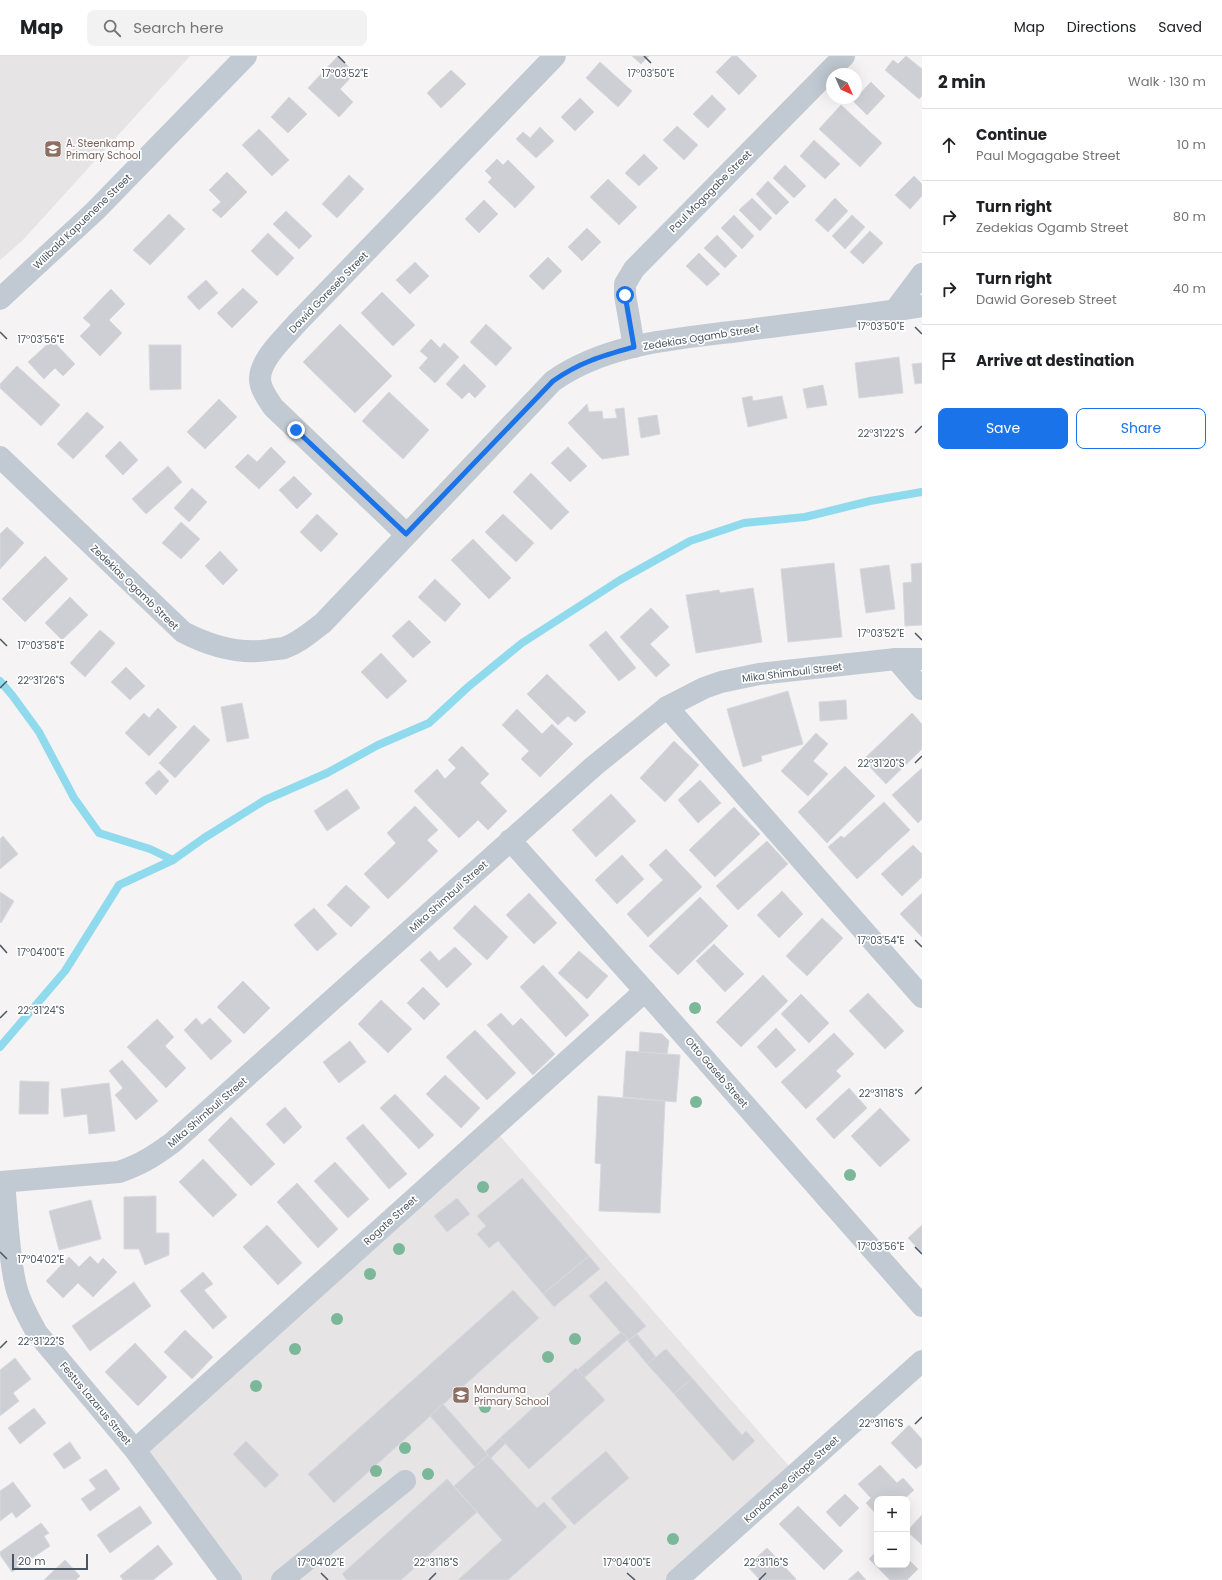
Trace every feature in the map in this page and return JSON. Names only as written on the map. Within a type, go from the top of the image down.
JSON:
[{"type":"street","name":"Wilibald Kapuenene Street","points":[[0,299],[95,211],[246,56]]},
{"type":"street","name":"Dawid Goreseb Street","points":[[406,534],[273,407],[265,394],[260,379],[264,366],[274,349],[297,323],[555,56]]},
{"type":"street","name":"Paul Mogagabe Street","points":[[634,347],[625,295],[626,284],[634,269],[844,56]]},
{"type":"street","points":[[895,310],[922,274]]},
{"type":"street","name":"Zedekias Ogamb Street","points":[[0,456],[183,632],[220,648],[258,652],[284,648],[304,638],[323,623],[553,381],[580,364],[595,358],[660,341],[922,306]]},
{"type":"street","points":[[896,659],[922,689]]},
{"type":"street","name":"Mika Shimbuli Street","points":[[2,1182],[119,1172],[138,1166],[156,1155],[178,1138],[594,766],[667,707],[704,688],[721,682],[760,674],[896,659],[922,659]]},
{"type":"street","points":[[667,707],[922,997]]},
{"type":"street","name":"Otto Gaseb Street","points":[[510,840],[922,1306]]},
{"type":"street","name":"Rogate Street","points":[[135,1450],[645,991]]},
{"type":"street","name":"Festus Lazarus Street","points":[[2,1182],[14,1277],[20,1298],[37,1333],[135,1450],[231,1580]]},
{"type":"street","name":"Kandombe Gitope Street","points":[[677,1580],[922,1361]]},
{"type":"street","points":[[282,1580],[405,1481]]},
{"type":"shaded area","name":"A. Steenkamp Primary School","points":[[0,56],[190,56],[22,241],[0,260]]},
{"type":"shaded area","name":"Manduma Primary School","points":[[493,1128],[796,1474],[677,1580],[231,1580],[135,1450]]},
{"type":"building","points":[[338,56],[355,73],[340,89],[353,102],[339,117],[308,88]]},
{"type":"building","points":[[632,56],[649,56],[641,64]]},
{"type":"building","points":[[732,56],[737,56],[757,76],[739,95],[716,72]]},
{"type":"building","points":[[906,56],[922,69],[922,96],[919,99],[885,70],[893,60],[898,64]]},
{"type":"building","points":[[600,62],[632,91],[618,107],[586,78]]},
{"type":"building","points":[[451,70],[466,84],[441,108],[427,93]]},
{"type":"building","points":[[871,82],[885,96],[867,115],[856,104],[862,104],[862,92]]},
{"type":"building","points":[[712,95],[726,109],[708,128],[693,114]]},
{"type":"building","points":[[289,97],[307,114],[288,133],[271,117]]},
{"type":"building","points":[[580,98],[594,112],[575,131],[561,117]]},
{"type":"building","points":[[841,105],[882,143],[860,167],[819,129]]},
{"type":"building","points":[[677,126],[698,145],[684,160],[663,140]]},
{"type":"building","points":[[540,127],[554,141],[536,158],[516,139],[523,132],[530,138]]},
{"type":"building","points":[[259,129],[289,160],[272,176],[242,145]]},
{"type":"building","points":[[814,140],[840,164],[825,179],[800,156]]},
{"type":"building","points":[[644,154],[658,168],[639,186],[625,173]]},
{"type":"building","points":[[497,159],[503,165],[508,160],[535,187],[515,208],[488,182],[492,178],[485,171]]},
{"type":"building","points":[[785,165],[806,186],[794,198],[773,178]]},
{"type":"building","points":[[227,172],[247,192],[221,218],[212,210],[221,202],[209,190]]},
{"type":"building","points":[[349,175],[364,189],[337,218],[322,204]]},
{"type":"building","points":[[914,176],[922,184],[922,196],[910,209],[895,195]]},
{"type":"building","points":[[608,179],[637,207],[619,225],[590,197]]},
{"type":"building","points":[[768,181],[789,202],[776,215],[756,194]]},
{"type":"building","points":[[752,198],[772,218],[760,231],[739,210]]},
{"type":"building","points":[[835,198],[848,211],[828,232],[815,220]]},
{"type":"building","points":[[484,200],[498,214],[479,233],[465,219]]},
{"type":"building","points":[[286,211],[312,236],[299,249],[273,224]]},
{"type":"building","points":[[169,214],[185,229],[150,265],[133,250]]},
{"type":"building","points":[[734,215],[754,236],[742,249],[721,228]]},
{"type":"building","points":[[852,215],[865,227],[845,249],[832,236]]},
{"type":"building","points":[[587,228],[601,242],[582,261],[568,247]]},
{"type":"building","points":[[870,231],[883,243],[863,264],[850,252]]},
{"type":"building","points":[[268,233],[294,258],[277,276],[251,251]]},
{"type":"building","points":[[717,235],[737,256],[725,268],[704,248]]},
{"type":"building","points":[[699,253],[720,274],[707,286],[686,266]]},
{"type":"building","points":[[548,257],[562,271],[543,290],[529,276]]},
{"type":"building","points":[[415,262],[429,276],[410,294],[396,280]]},
{"type":"building","points":[[206,280],[218,293],[199,310],[187,297]]},
{"type":"building","points":[[243,288],[258,302],[232,328],[217,313]]},
{"type":"building","points":[[111,289],[125,304],[109,320],[122,333],[100,356],[80,336],[91,325],[83,318]]},
{"type":"building","points":[[382,292],[415,325],[393,346],[361,313]]},
{"type":"building","points":[[340,324],[392,376],[355,413],[303,362]]},
{"type":"building","points":[[486,324],[512,348],[496,366],[470,342]]},
{"type":"building","points":[[431,339],[440,348],[444,343],[459,357],[435,383],[419,368],[428,358],[420,351]]},
{"type":"building","points":[[52,340],[75,364],[63,376],[55,368],[44,379],[28,362]]},
{"type":"building","points":[[149,345],[181,345],[181,389],[150,390]]},
{"type":"building","points":[[899,357],[903,393],[859,398],[855,363]]},
{"type":"building","points":[[922,363],[922,383],[915,384],[912,364]]},
{"type":"building","points":[[464,364],[486,386],[475,398],[469,392],[462,399],[446,384]]},
{"type":"building","points":[[17,366],[60,405],[41,426],[0,388],[0,384]]},
{"type":"building","points":[[823,385],[827,405],[807,408],[803,389]]},
{"type":"building","points":[[389,392],[429,430],[403,459],[362,421]]},
{"type":"building","points":[[752,396],[753,401],[782,396],[787,418],[748,427],[742,398]]},
{"type":"building","points":[[219,399],[237,417],[205,449],[187,432]]},
{"type":"building","points":[[587,404],[589,412],[602,411],[603,419],[617,418],[615,409],[624,408],[629,455],[602,459],[568,423]]},
{"type":"building","points":[[87,412],[104,427],[73,459],[57,444]]},
{"type":"building","points":[[657,415],[660,434],[641,438],[638,418]]},
{"type":"building","points":[[120,441],[138,460],[123,475],[105,456]]},
{"type":"building","points":[[271,447],[286,462],[259,489],[235,467],[248,454],[257,462]]},
{"type":"building","points":[[568,447],[587,466],[570,482],[551,463]]},
{"type":"building","points":[[168,466],[182,482],[146,514],[132,499]]},
{"type":"building","points":[[531,473],[569,512],[551,530],[513,492]]},
{"type":"building","points":[[294,476],[312,494],[297,509],[279,490]]},
{"type":"building","points":[[192,488],[207,502],[189,522],[174,508]]},
{"type":"building","points":[[317,514],[338,534],[321,552],[300,532]]},
{"type":"building","points":[[503,514],[534,543],[516,562],[485,532]]},
{"type":"building","points":[[181,522],[200,539],[181,559],[162,543]]},
{"type":"building","points":[[7,527],[24,543],[0,569],[0,534]]},
{"type":"building","points":[[473,539],[511,578],[489,599],[451,560]]},
{"type":"building","points":[[220,551],[238,570],[223,585],[205,566]]},
{"type":"building","points":[[45,556],[68,579],[25,622],[2,599]]},
{"type":"building","points":[[834,563],[842,637],[788,642],[781,569]]},
{"type":"building","points":[[922,563],[922,625],[905,626],[903,583],[912,582],[911,564]]},
{"type":"building","points":[[889,565],[895,609],[866,613],[860,569]]},
{"type":"building","points":[[435,579],[461,604],[445,622],[418,597]]},
{"type":"building","points":[[753,588],[762,642],[696,653],[686,595],[719,590],[720,593]]},
{"type":"building","points":[[70,597],[88,615],[62,640],[45,623]]},
{"type":"building","points":[[651,608],[669,627],[650,644],[670,665],[656,677],[620,637]]},
{"type":"building","points":[[409,620],[431,642],[413,658],[392,636]]},
{"type":"building","points":[[100,630],[115,643],[85,677],[70,663]]},
{"type":"building","points":[[606,631],[636,668],[619,681],[589,645]]},
{"type":"building","points":[[381,653],[407,681],[387,699],[361,672]]},
{"type":"building","points":[[126,667],[145,686],[130,700],[111,682]]},
{"type":"building","points":[[547,674],[586,712],[575,722],[568,716],[558,725],[527,694]]},
{"type":"building","points":[[788,691],[803,744],[761,756],[762,761],[743,767],[727,709]]},
{"type":"building","points":[[846,700],[847,719],[820,721],[819,702]]},
{"type":"building","points":[[242,703],[249,738],[227,742],[221,707]]},
{"type":"building","points":[[158,708],[177,727],[149,756],[125,733],[144,713],[149,718]]},
{"type":"building","points":[[517,709],[542,734],[552,724],[573,744],[540,777],[521,759],[529,751],[502,725]]},
{"type":"building","points":[[912,713],[922,724],[922,749],[886,784],[863,760]]},
{"type":"building","points":[[194,725],[210,740],[175,778],[159,763]]},
{"type":"building","points":[[816,733],[828,744],[813,761],[828,774],[808,796],[781,771]]},
{"type":"building","points":[[674,741],[699,765],[665,802],[640,778]]},
{"type":"building","points":[[462,746],[489,774],[480,783],[507,811],[488,830],[478,820],[459,838],[414,791],[437,769],[445,779],[456,768],[448,760]]},
{"type":"building","points":[[845,766],[875,796],[827,843],[798,812]]},
{"type":"building","points":[[922,768],[922,819],[918,823],[892,795]]},
{"type":"building","points":[[159,770],[169,781],[156,795],[145,783]]},
{"type":"building","points":[[700,780],[721,803],[698,823],[678,800]]},
{"type":"building","points":[[347,789],[360,808],[327,831],[314,811]]},
{"type":"building","points":[[611,794],[636,821],[596,857],[572,830]]},
{"type":"building","points":[[884,802],[910,830],[857,879],[828,847],[841,836],[844,838]]},
{"type":"building","points":[[415,806],[438,830],[427,840],[438,851],[388,899],[364,874],[396,843],[387,833]]},
{"type":"building","points":[[734,807],[760,834],[715,877],[689,850]]},
{"type":"building","points":[[3,836],[18,854],[0,869],[0,839]]},
{"type":"building","points":[[767,841],[788,864],[738,910],[716,886]]},
{"type":"building","points":[[913,845],[922,854],[922,877],[902,896],[881,874]]},
{"type":"building","points":[[666,849],[702,887],[648,937],[627,914],[663,880],[649,865]]},
{"type":"building","points":[[622,855],[644,879],[617,904],[595,880]]},
{"type":"building","points":[[346,885],[370,907],[351,927],[327,905]]},
{"type":"building","points":[[782,891],[803,914],[779,938],[757,915]]},
{"type":"building","points":[[0,892],[14,901],[1,923],[0,922]]},
{"type":"building","points":[[529,893],[557,923],[534,944],[506,915]]},
{"type":"building","points":[[922,893],[922,937],[900,914]]},
{"type":"building","points":[[700,897],[728,926],[678,975],[649,946]]},
{"type":"building","points":[[475,905],[508,937],[487,960],[453,928]]},
{"type":"building","points":[[314,908],[337,934],[317,951],[294,925]]},
{"type":"building","points":[[822,918],[843,938],[807,976],[786,956]]},
{"type":"building","points":[[714,944],[744,974],[725,992],[696,961]]},
{"type":"building","points":[[455,947],[472,964],[447,988],[420,960],[430,951],[439,961]]},
{"type":"building","points":[[579,951],[608,976],[587,999],[558,973]]},
{"type":"building","points":[[543,965],[589,1015],[566,1037],[520,987]]},
{"type":"building","points":[[763,975],[788,1001],[741,1047],[716,1022]]},
{"type":"building","points":[[243,981],[270,1008],[244,1034],[217,1007]]},
{"type":"building","points":[[423,987],[440,1004],[424,1020],[407,1003]]},
{"type":"building","points":[[868,993],[904,1031],[885,1049],[849,1011]]},
{"type":"building","points":[[801,994],[829,1023],[809,1043],[781,1014]]},
{"type":"building","points":[[381,1000],[412,1029],[388,1053],[358,1024]]},
{"type":"building","points":[[501,1013],[513,1026],[521,1018],[555,1054],[533,1075],[487,1025]]},
{"type":"building","points":[[196,1018],[202,1025],[210,1018],[232,1041],[211,1060],[184,1030]]},
{"type":"building","points":[[157,1019],[174,1037],[165,1046],[186,1068],[166,1088],[127,1047]]},
{"type":"building","points":[[776,1028],[796,1050],[776,1068],[757,1047]]},
{"type":"building","points":[[475,1030],[516,1073],[487,1100],[446,1057]]},
{"type":"building","points":[[640,1032],[662,1034],[669,1041],[667,1054],[639,1052]]},
{"type":"building","points":[[834,1033],[854,1054],[836,1071],[841,1076],[806,1109],[781,1082]]},
{"type":"building","points":[[350,1041],[366,1062],[339,1083],[323,1062]]},
{"type":"building","points":[[626,1051],[680,1055],[676,1102],[623,1097]]},
{"type":"building","points":[[122,1060],[158,1101],[136,1120],[115,1095],[123,1088],[109,1071]]},
{"type":"building","points":[[445,1075],[480,1108],[461,1128],[426,1094]]},
{"type":"building","points":[[20,1081],[49,1082],[48,1114],[19,1114]]},
{"type":"building","points":[[109,1083],[115,1131],[89,1134],[87,1114],[64,1117],[61,1089]]},
{"type":"building","points":[[849,1088],[867,1108],[834,1139],[816,1119]]},
{"type":"building","points":[[395,1094],[434,1135],[419,1149],[380,1108]]},
{"type":"building","points":[[598,1096],[665,1101],[660,1213],[599,1211],[601,1164],[595,1163]]},
{"type":"building","points":[[285,1107],[302,1127],[284,1144],[266,1124]]},
{"type":"building","points":[[880,1108],[910,1140],[880,1167],[851,1136]]},
{"type":"building","points":[[231,1117],[275,1164],[251,1186],[208,1140]]},
{"type":"building","points":[[363,1124],[407,1174],[389,1189],[346,1138]]},
{"type":"building","points":[[203,1159],[237,1195],[213,1217],[179,1182]]},
{"type":"building","points":[[335,1162],[369,1199],[348,1218],[314,1181]]},
{"type":"building","points":[[522,1178],[589,1256],[543,1294],[498,1241],[489,1248],[477,1234],[486,1226],[477,1216]]},
{"type":"building","points":[[297,1183],[338,1229],[318,1248],[277,1202]]},
{"type":"building","points":[[156,1196],[156,1233],[169,1233],[169,1255],[145,1265],[139,1249],[124,1249],[124,1197]]},
{"type":"building","points":[[457,1198],[470,1214],[447,1232],[434,1216]]},
{"type":"building","points":[[91,1200],[101,1239],[59,1250],[49,1211]]},
{"type":"building","points":[[267,1225],[302,1263],[278,1285],[243,1247]]},
{"type":"building","points":[[922,1225],[922,1253],[908,1238]]},
{"type":"building","points":[[90,1256],[98,1264],[103,1258],[117,1272],[93,1297],[78,1283],[63,1298],[46,1281],[69,1257],[79,1267]]},
{"type":"building","points":[[589,1256],[600,1269],[554,1307],[543,1294]]},
{"type":"building","points":[[203,1272],[213,1284],[204,1290],[227,1317],[213,1329],[180,1291]]},
{"type":"building","points":[[606,1281],[646,1326],[628,1341],[589,1296]]},
{"type":"building","points":[[134,1282],[151,1306],[90,1351],[72,1326]]},
{"type":"building","points":[[513,1290],[539,1318],[334,1503],[308,1474]]},
{"type":"building","points":[[185,1330],[213,1357],[192,1379],[164,1352]]},
{"type":"building","points":[[621,1332],[628,1339],[584,1378],[577,1370]]},
{"type":"building","points":[[637,1334],[656,1357],[647,1364],[628,1341]]},
{"type":"building","points":[[135,1343],[167,1377],[138,1406],[105,1372]]},
{"type":"building","points":[[666,1349],[692,1378],[674,1394],[647,1364]]},
{"type":"building","points":[[15,1358],[31,1379],[13,1393],[19,1401],[0,1416],[0,1370]]},
{"type":"building","points":[[576,1368],[605,1400],[529,1469],[500,1438]]},
{"type":"building","points":[[692,1378],[742,1435],[746,1431],[755,1441],[733,1461],[674,1394]]},
{"type":"building","points":[[443,1404],[488,1455],[475,1467],[430,1416]]},
{"type":"building","points":[[34,1408],[46,1423],[20,1444],[8,1428]]},
{"type":"building","points":[[909,1425],[922,1439],[922,1464],[916,1469],[891,1443]]},
{"type":"building","points":[[500,1438],[506,1443],[491,1458],[485,1452]]},
{"type":"building","points":[[246,1441],[279,1475],[265,1488],[233,1454]]},
{"type":"building","points":[[70,1442],[81,1458],[64,1469],[53,1454]]},
{"type":"building","points":[[606,1451],[629,1478],[574,1525],[551,1498]]},
{"type":"building","points":[[488,1455],[537,1508],[544,1502],[567,1527],[508,1580],[458,1580],[502,1540],[454,1486]]},
{"type":"building","points":[[880,1465],[897,1483],[903,1478],[914,1490],[907,1496],[874,1496],[874,1512],[866,1503],[871,1498],[858,1484]]},
{"type":"building","points":[[106,1469],[120,1489],[90,1511],[81,1499],[96,1489],[89,1480]]},
{"type":"building","points":[[447,1479],[477,1512],[401,1580],[347,1580],[342,1574]]},
{"type":"building","points":[[13,1482],[31,1506],[16,1518],[12,1512],[0,1521],[0,1491]]},
{"type":"building","points":[[845,1494],[859,1508],[840,1527],[826,1512]]},
{"type":"building","points":[[140,1506],[152,1523],[110,1553],[97,1535]]},
{"type":"building","points":[[798,1506],[843,1551],[824,1570],[779,1524]]},
{"type":"building","points":[[922,1515],[922,1545],[910,1534],[910,1528]]},
{"type":"building","points":[[41,1523],[49,1533],[44,1536],[50,1546],[12,1572],[0,1555],[0,1552]]},
{"type":"building","points":[[158,1545],[173,1564],[153,1580],[123,1580],[120,1576]]},
{"type":"building","points":[[767,1548],[796,1579],[760,1580],[747,1566]]},
{"type":"building","points":[[874,1554],[874,1564],[869,1559]]},
{"type":"building","points":[[65,1560],[80,1576],[76,1580],[44,1580]]},
{"type":"building","points":[[910,1561],[918,1569],[907,1580],[890,1580],[878,1568],[910,1568]]},
{"type":"building","points":[[858,1571],[866,1580],[848,1580]]},
{"type":"waterway","points":[[0,1047],[65,971],[119,885],[173,860],[204,838],[265,800],[327,773],[378,745],[429,723],[468,687],[522,643],[620,580],[690,541],[744,523],[805,517],[870,501],[922,492]]},
{"type":"waterway","points":[[0,681],[39,732],[74,798],[99,833],[150,849],[173,860]]},
{"type":"place","name":"A. Steenkamp Primary School","points":[[53,149]]},
{"type":"place","name":"Manduma Primary School","points":[[461,1395]]},
{"type":"route","points":[[296,430],[406,534],[553,381],[580,364],[595,358],[634,347],[625,295]]}]
